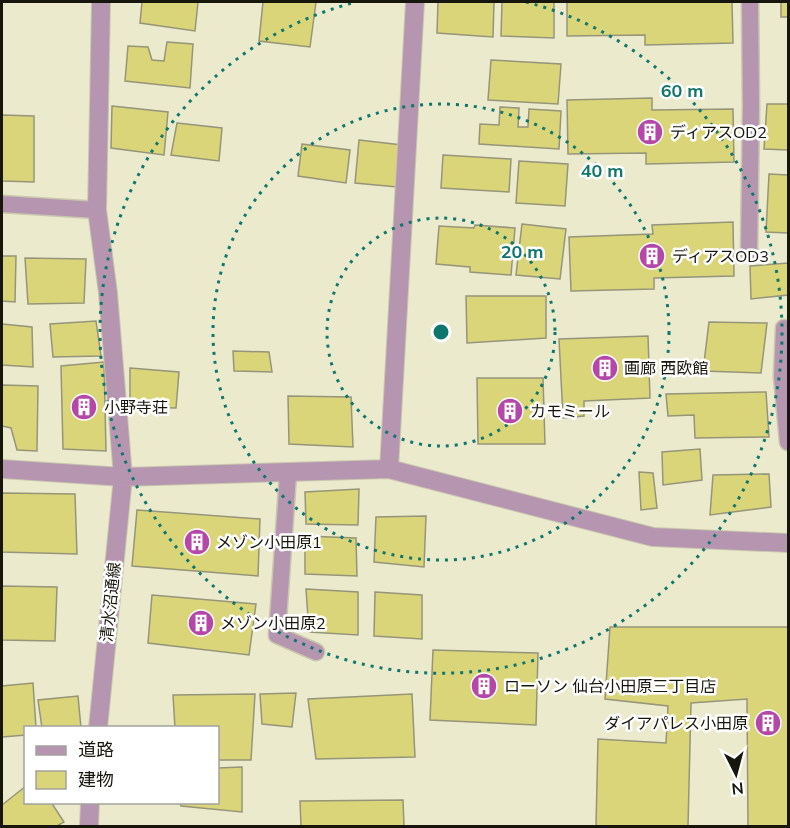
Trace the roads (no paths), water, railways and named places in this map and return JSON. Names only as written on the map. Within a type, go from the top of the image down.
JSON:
[{"type":"street","name":"清水沼通線","points":[[98,726],[123,477],[108,293],[97,210],[101,2]]},
{"type":"street","points":[[389,470],[415,2]]},
{"type":"street","points":[[2,469],[123,477],[389,470],[653,537],[789,543]]},
{"type":"street","points":[[89,826],[90,804]]},
{"type":"lane","points":[[749,253],[750,2]]},
{"type":"lane","points":[[2,204],[97,210]]},
{"type":"lane","points":[[784,328],[782,377],[789,442]]},
{"type":"lane","points":[[288,474],[277,635],[316,652]]},
{"type":"place","name":"ディアスOD2","points":[[650,132]]},
{"type":"place","name":"ディアスOD3","points":[[652,256]]},
{"type":"place","name":"画廊 西欧館","points":[[605,368]]},
{"type":"place","name":"小野寺荘","points":[[84,407]]},
{"type":"place","name":"カモミール","points":[[510,411]]},
{"type":"place","name":"メゾン小田原1","points":[[197,542]]},
{"type":"place","name":"メゾン小田原2","points":[[201,623]]},
{"type":"place","name":"ローソン 仙台小田原三丁目店","points":[[484,686]]},
{"type":"place","name":"ダイアパレス小田原","points":[[768,723]]}]
